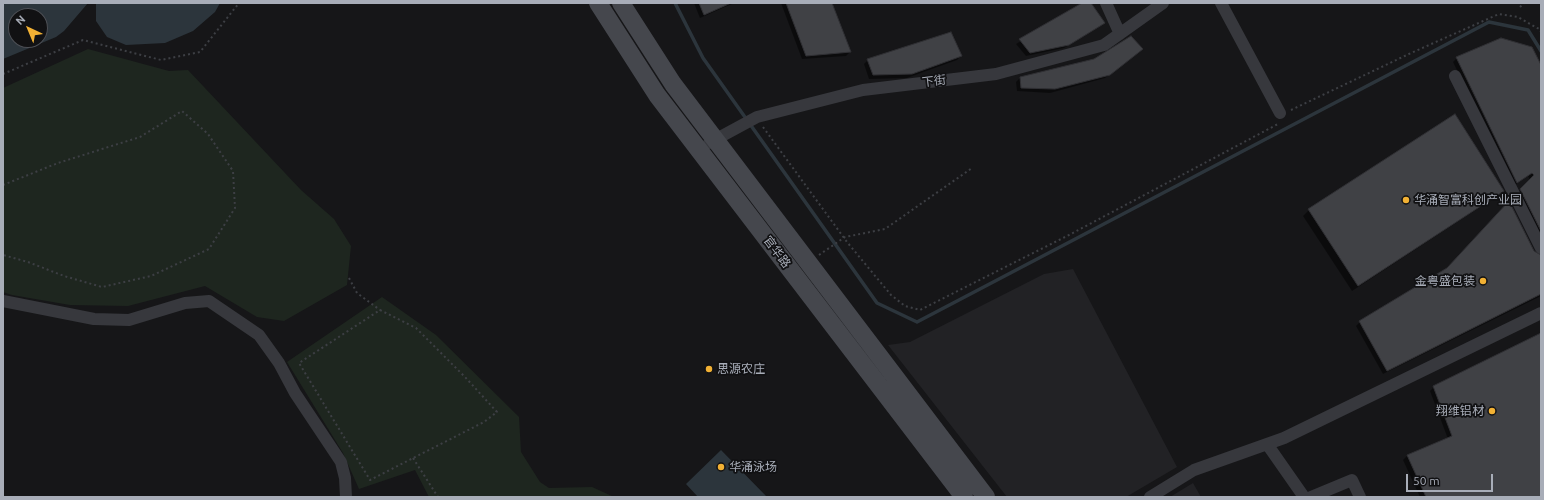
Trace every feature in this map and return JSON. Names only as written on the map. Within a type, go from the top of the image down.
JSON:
[{"type":"main road","name":"官华路","points":[[598,3],[657,95],[964,497]]},
{"type":"main road","name":"官华路","points":[[621,3],[674,84],[986,497]]},
{"type":"street","points":[[1106,3],[1120,34]]},
{"type":"street","name":"下街","points":[[698,149],[737,126],[757,117],[862,90],[996,74],[1104,45],[1164,3]]},
{"type":"street","points":[[1221,3],[1282,116]]},
{"type":"street","points":[[1455,76],[1541,248]]},
{"type":"street","points":[[3,300],[54,312],[94,319],[129,320],[185,303],[209,301],[259,335],[279,362],[295,393],[341,462],[345,478],[346,497]]},
{"type":"street","points":[[1150,497],[1194,470],[1284,438],[1541,313]]},
{"type":"street","points":[[1267,444],[1304,497]]},
{"type":"street","points":[[1311,497],[1352,480],[1360,497]]},
{"type":"path","points":[[3,74],[83,40],[161,60],[200,52],[239,3]]},
{"type":"path","points":[[1520,7],[1524,3]]},
{"type":"path","points":[[757,117],[845,237],[891,295],[905,306],[920,310],[1069,235],[1282,116],[1411,52],[1499,14],[1518,17],[1539,29],[1541,32]]},
{"type":"path","points":[[3,185],[58,163],[140,137],[182,111],[208,134],[233,172],[235,208],[209,249],[151,276],[102,287],[64,276],[28,262],[3,255]]},
{"type":"path","points":[[809,262],[845,237],[885,229],[972,168]]},
{"type":"path","points":[[349,278],[357,293],[380,310],[416,328],[465,377],[497,412],[484,422],[370,480],[299,363],[380,310]]},
{"type":"path","points":[[413,458],[438,497]]},
{"type":"shaded area","points":[[3,3],[88,3],[64,31],[48,40],[48,8],[8,8],[8,48],[30,48],[3,59]]},
{"type":"shaded area","points":[[96,3],[220,3],[215,12],[193,31],[165,43],[126,45],[107,37],[96,21]]},
{"type":"shaded area","points":[[88,49],[169,71],[188,70],[301,190],[334,219],[351,246],[347,285],[284,321],[257,317],[205,286],[128,306],[70,305],[12,295],[3,292],[3,88]]},
{"type":"shaded area","points":[[1073,269],[1177,467],[1126,497],[1007,497],[888,345],[910,342],[1044,274]]},
{"type":"shaded area","points":[[382,297],[436,335],[519,417],[521,452],[540,482],[549,488],[592,487],[614,497],[429,497],[415,470],[359,489],[343,453],[287,362]]},
{"type":"shaded area","name":"华涌泳场","points":[[721,450],[767,497],[698,497],[686,484]]},
{"type":"shaded area","points":[[1193,483],[1201,497],[1170,497]]},
{"type":"building","points":[[699,3],[731,3],[704,15]]},
{"type":"building","points":[[786,3],[832,3],[851,52],[806,56]]},
{"type":"building","points":[[1082,3],[1091,3],[1105,23],[1069,45],[1030,53],[1019,39]]},
{"type":"building","points":[[951,32],[962,56],[912,74],[873,75],[867,59]]},
{"type":"building","points":[[1131,36],[1143,49],[1110,75],[1055,89],[1021,88],[1020,77],[1094,59]]},
{"type":"building","points":[[1501,38],[1532,47],[1541,65],[1541,231],[1520,189],[1534,175],[1532,173],[1517,183],[1456,57]]},
{"type":"building","name":"华涌智富科创产业园","points":[[1455,114],[1504,191],[1358,286],[1308,209]]},
{"type":"building","name":"金粤盛包装","points":[[1509,201],[1534,251],[1541,255],[1541,294],[1387,371],[1359,321],[1447,268]]},
{"type":"building","name":"翔维铝材","points":[[1541,333],[1541,497],[1426,497],[1407,455],[1452,436],[1433,386]]},
{"type":"waterway","points":[[675,3],[703,58],[877,303],[917,322],[1489,22],[1528,30],[1541,51]]},
{"type":"place","name":"华涌智富科创产业园","points":[[1406,200]]},
{"type":"place","name":"金粤盛包装","points":[[1483,281]]},
{"type":"place","name":"思源农庄","points":[[709,369]]},
{"type":"place","name":"翔维铝材","points":[[1492,411]]},
{"type":"place","name":"华涌泳场","points":[[721,467]]}]
